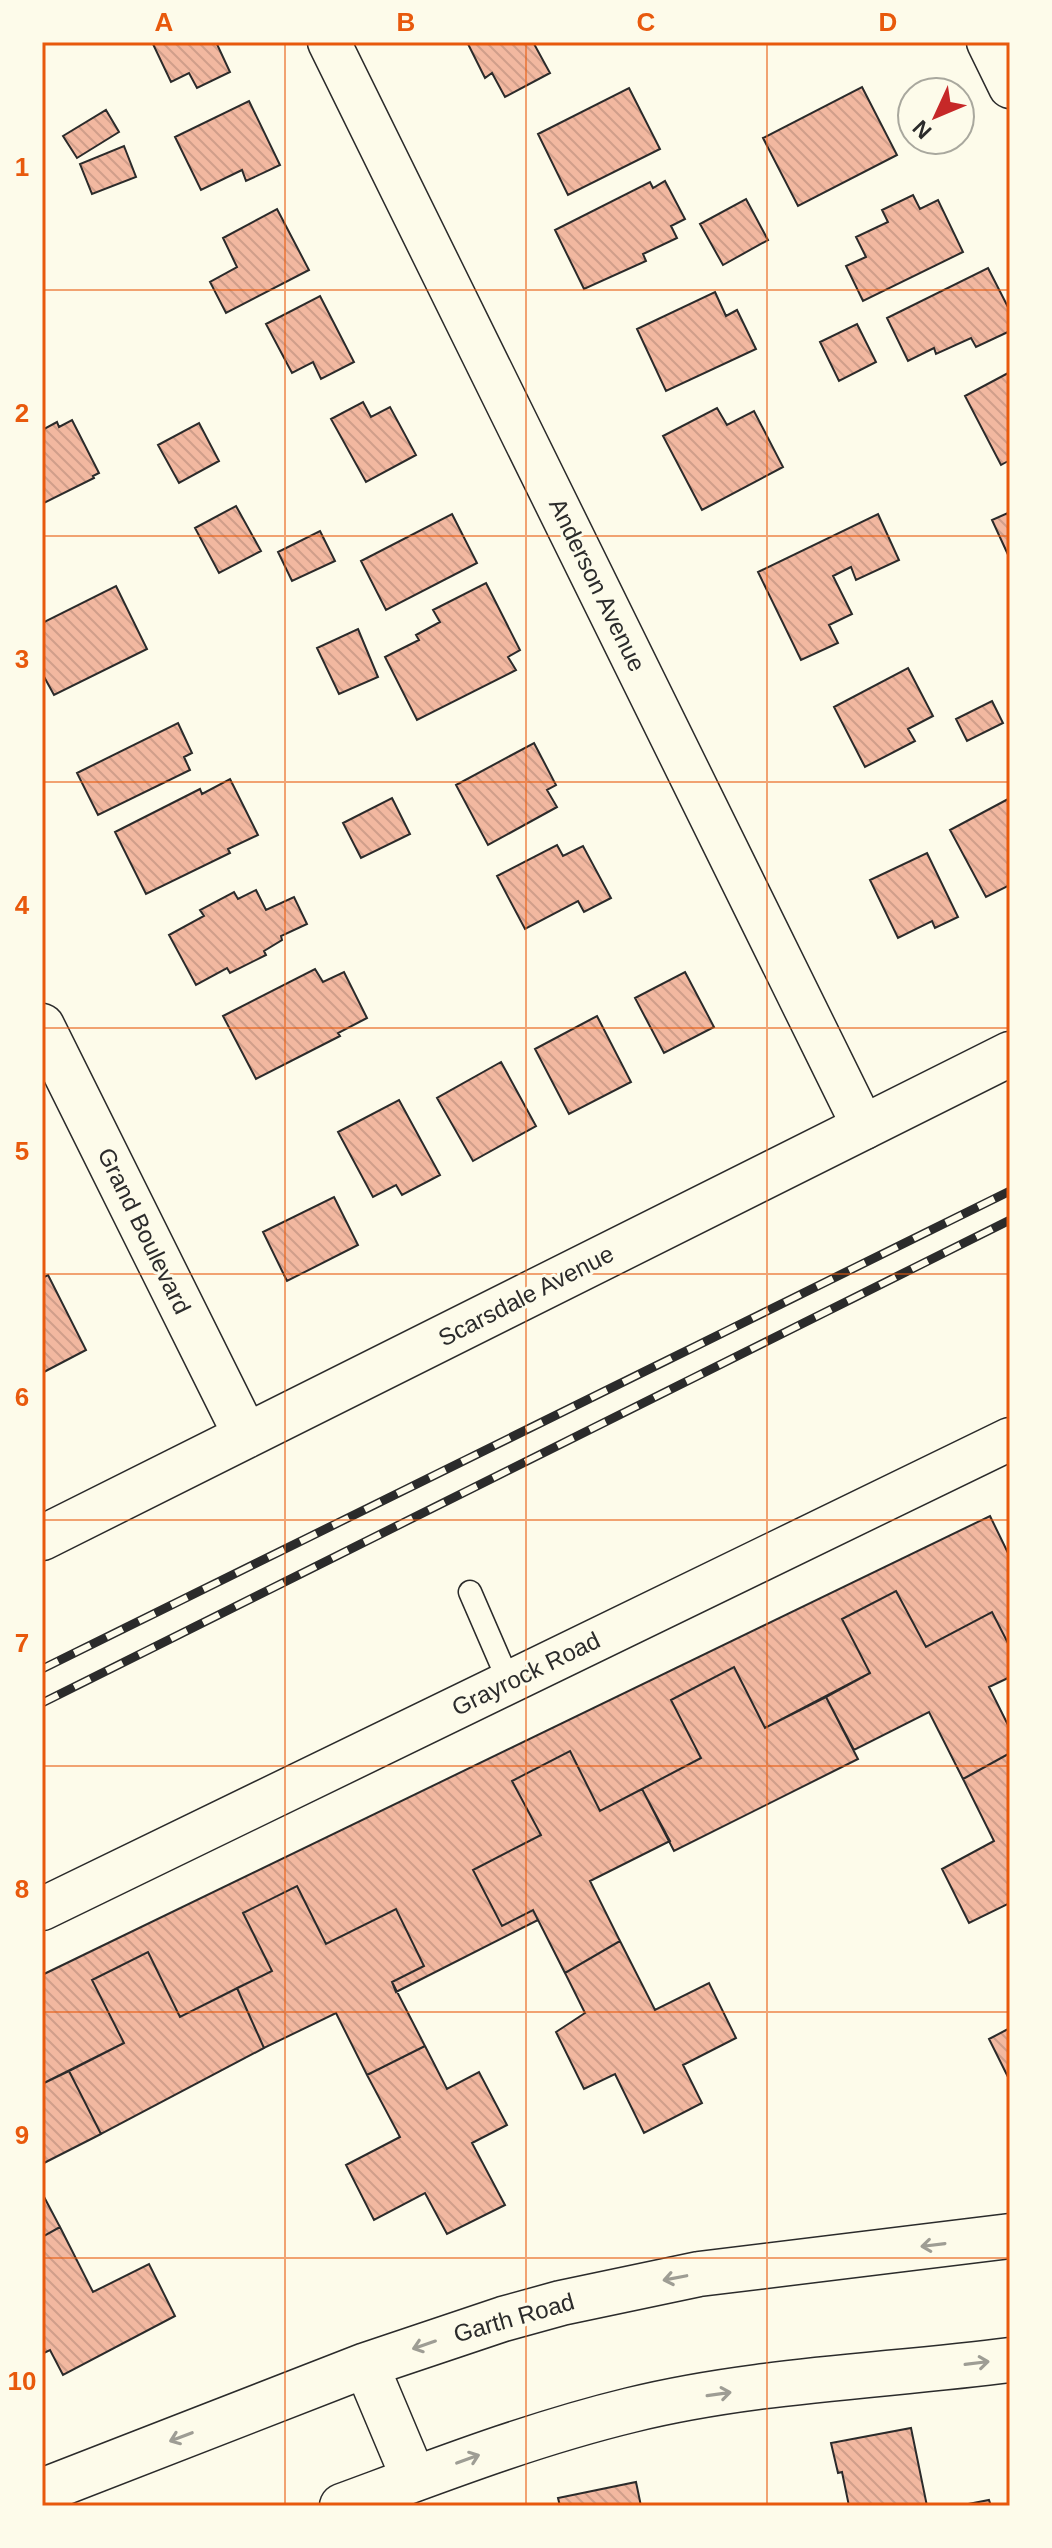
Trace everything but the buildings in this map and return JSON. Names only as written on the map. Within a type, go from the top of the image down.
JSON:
[{"type":"street","name":"Anderson Avenue","points":[[329,42],[864,1128]]},
{"type":"street","points":[[988,42],[1010,87]]},
{"type":"street","name":"Grand Boulevard","points":[[42,1026],[246,1436]]},
{"type":"street","name":"Scarsdale Avenue","points":[[42,1538],[1010,1054]]},
{"type":"street","name":"Grayrock Road","points":[[42,1909],[1010,1439]]},
{"type":"street","name":"Garth Road","points":[[42,2491],[366,2365],[503,2319],[620,2289],[699,2274],[1010,2236]]},
{"type":"street","points":[[342,2506],[492,2450],[631,2410],[768,2387],[1010,2360]]},
{"type":"street","points":[[366,2365],[414,2479]]},
{"type":"lane","points":[[470,1592],[509,1682]]},
{"type":"railway","points":[[42,1669],[1010,1191]]},
{"type":"railway","points":[[42,1703],[1010,1220]]}]
